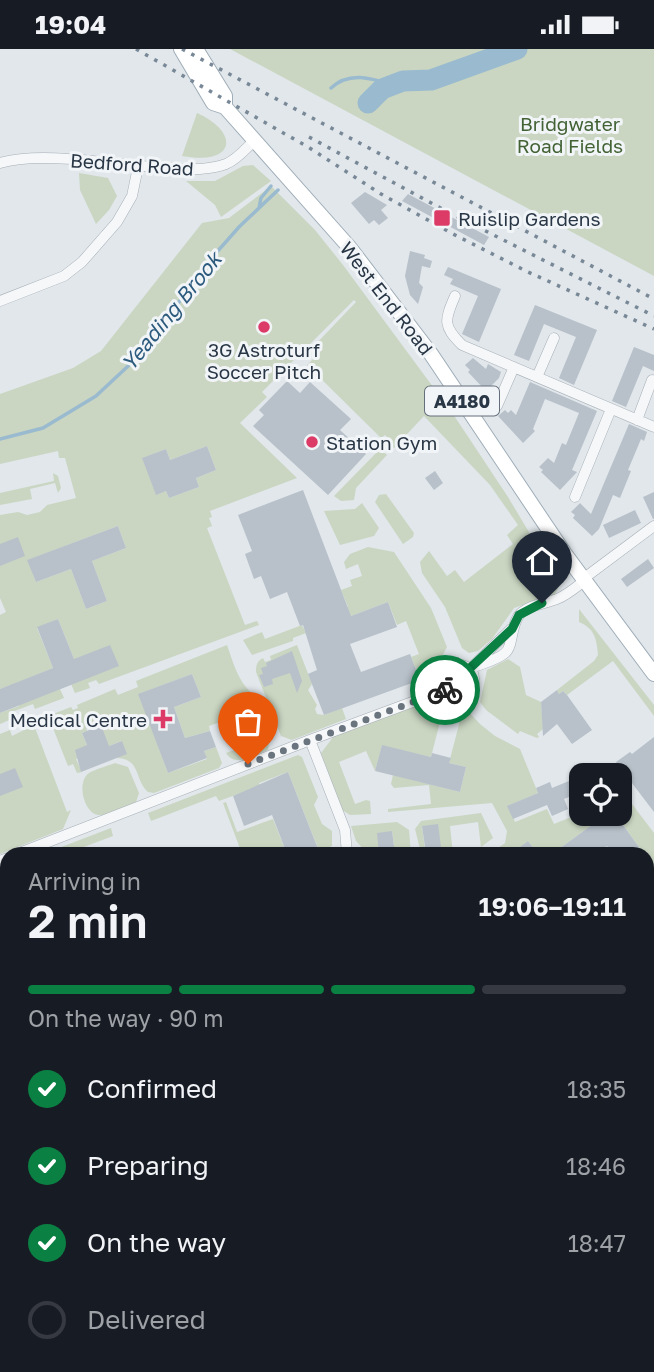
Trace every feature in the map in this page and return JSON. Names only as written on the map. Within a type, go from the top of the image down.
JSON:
[{"type":"main road","name":"West End Road","points":[[181,49],[219,105],[254,140],[350,248],[431,354],[583,580],[651,665]]},
{"type":"main road","name":"West End Road","points":[[196,49],[225,96],[219,105]]},
{"type":"street","name":"Bedford Road","points":[[0,163],[40,158],[138,167],[208,168],[237,158],[254,140]]},
{"type":"street","points":[[0,301],[64,276],[82,262],[122,213],[132,196],[138,167]]},
{"type":"street","points":[[455,296],[446,322],[449,331],[462,345],[654,427]]},
{"type":"street","points":[[537,377],[554,338]]},
{"type":"street","points":[[497,406],[514,367]]},
{"type":"street","points":[[637,420],[652,380]]},
{"type":"street","points":[[575,497],[611,409]]},
{"type":"street","points":[[469,669],[512,629],[524,610],[555,600],[654,526]]},
{"type":"street","points":[[450,688],[447,677],[450,669],[458,666],[469,669]]},
{"type":"street","points":[[35,847],[450,688],[460,692],[471,687],[474,680],[469,669]]},
{"type":"street","points":[[310,740],[345,830],[346,847]]},
{"type":"green space","name":"Bridgwater Road Fields","points":[[230,49],[654,49],[654,276]]},
{"type":"green space","points":[[197,113],[220,129],[226,145],[222,152],[200,158],[182,156]]},
{"type":"green space","points":[[253,165],[271,181],[221,217],[215,205],[186,181],[215,181],[243,166]]},
{"type":"green space","points":[[79,173],[108,178],[117,196],[96,224],[80,190]]},
{"type":"green space","points":[[271,186],[315,230],[453,414],[508,497],[560,584],[555,594],[514,608],[492,639],[478,651],[469,653],[462,648],[445,607],[422,573],[420,562],[429,551],[447,576],[455,570],[464,582],[513,544],[507,535],[518,525],[490,485],[424,416],[394,448],[387,444],[390,440],[385,435],[381,438],[307,365],[320,352],[313,347],[356,302],[354,300],[262,392],[267,397],[240,423],[297,478],[210,511],[212,526],[207,528],[245,625],[257,621],[259,625],[99,684],[96,680],[88,683],[90,688],[75,693],[71,684],[74,659],[58,619],[37,628],[53,668],[19,682],[60,689],[64,698],[35,709],[33,704],[12,712],[14,718],[0,724],[0,713],[19,706],[11,685],[0,689],[0,615],[6,612],[0,598],[0,515],[18,512],[27,515],[40,512],[47,505],[76,498],[65,458],[59,458],[58,451],[0,464],[0,394],[73,368],[101,351],[202,223],[229,218]],"holes":[[[207,446],[216,470],[196,478],[199,487],[169,498],[166,491],[156,494],[143,458],[166,449],[170,460]],[[118,526],[126,548],[92,561],[107,601],[86,609],[71,569],[36,582],[28,560]]]},
{"type":"green space","points":[[380,449],[387,455],[356,488],[354,500],[341,501],[334,496]]},
{"type":"green space","points":[[53,473],[58,476],[61,488],[58,493],[55,483],[30,489],[32,499],[0,505],[0,493],[54,481]]},
{"type":"green space","points":[[386,494],[414,533],[413,537],[403,544],[375,502],[379,495]]},
{"type":"green space","points":[[362,503],[379,528],[374,536],[340,545],[324,511],[355,509]]},
{"type":"green space","points":[[368,547],[394,552],[431,608],[447,647],[433,673],[432,682],[422,685],[411,657],[419,654],[406,621],[397,625],[388,602],[343,619],[340,610],[348,607],[341,590],[352,586],[350,580],[362,576],[358,564],[346,569],[344,562],[350,554]]},
{"type":"green space","points":[[579,609],[654,705],[654,716],[613,661],[567,695],[563,691],[559,694],[557,690],[598,655],[594,635],[588,627],[579,622]]},
{"type":"green space","points":[[302,625],[306,633],[293,638],[293,641],[252,655],[243,640],[262,632],[265,639]]},
{"type":"green space","points":[[227,645],[237,673],[249,691],[255,695],[259,708],[209,726],[210,731],[185,738],[174,707],[201,697],[192,674],[139,694],[168,773],[207,759],[204,751],[216,747],[222,763],[219,768],[154,793],[148,792],[134,766],[125,759],[117,758],[122,741],[109,746],[92,724],[86,726],[87,731],[82,733],[90,753],[76,759],[82,772],[77,773],[73,764],[68,766],[49,718],[40,719],[71,707],[73,710],[78,708],[77,705],[115,689],[118,695],[138,687],[136,681]]},
{"type":"green space","points":[[297,645],[312,684],[308,690],[317,705],[317,714],[324,715],[342,708],[346,719],[292,740],[281,736],[256,670],[261,659],[265,662],[271,660],[270,656]]},
{"type":"green space","points":[[508,659],[520,667],[526,695],[541,702],[543,729],[537,734],[537,738],[520,731],[518,734],[486,710],[480,702],[487,670]]},
{"type":"green space","points":[[435,697],[444,706],[431,757],[382,746],[375,771],[366,751],[339,762],[355,804],[370,801],[371,814],[350,815],[342,810],[321,753],[334,736]]},
{"type":"green space","points":[[463,709],[495,736],[520,749],[538,793],[508,806],[515,822],[547,809],[554,824],[569,818],[569,826],[590,826],[562,847],[533,847],[528,841],[520,847],[500,847],[505,843],[507,831],[492,803],[388,812],[388,809],[431,804],[429,785],[394,788],[391,784],[393,775],[460,792],[466,767],[449,763]]},
{"type":"green space","points":[[34,725],[67,812],[71,810],[63,829],[18,847],[0,847],[0,734],[10,730],[12,736]]},
{"type":"green space","points":[[270,737],[268,750],[251,757],[235,760],[226,753]]},
{"type":"green space","points":[[298,755],[302,757],[318,797],[314,805],[322,824],[332,831],[332,846],[317,847],[288,772],[219,801],[216,796],[151,821],[148,813]]},
{"type":"green space","points":[[115,763],[128,767],[139,793],[136,802],[98,815],[89,809],[83,797],[83,783],[89,773]]},
{"type":"green space","points":[[226,802],[237,832],[273,819],[284,847],[239,847],[223,803]]},
{"type":"green space","points":[[632,804],[654,833],[654,847],[639,847],[624,826],[632,826]]},
{"type":"green space","points":[[481,813],[493,838],[481,847],[478,822],[450,826],[452,847],[437,847],[422,826],[425,847],[420,847],[415,829],[421,821]]},
{"type":"green space","points":[[397,822],[409,830],[410,847],[394,847],[392,831],[383,847],[362,847],[356,841],[351,826]]},
{"type":"green space","points":[[111,828],[113,836],[84,847],[61,847]]},
{"type":"building","points":[[365,192],[387,205],[381,210],[388,218],[379,225],[374,220],[369,224],[351,203]]},
{"type":"building","points":[[408,194],[489,237],[484,245],[402,201]]},
{"type":"building","points":[[410,251],[425,255],[424,258],[432,261],[430,268],[422,266],[419,283],[423,287],[418,304],[410,295],[405,276]]},
{"type":"building","points":[[448,267],[501,289],[479,342],[462,334],[478,296],[450,284],[453,279],[444,275]]},
{"type":"building","points":[[535,305],[597,330],[574,385],[559,378],[576,337],[544,324],[529,361],[514,355]]},
{"type":"building","points":[[634,347],[654,355],[654,371],[643,366],[626,407],[612,401]]},
{"type":"building","points":[[473,358],[486,369],[488,364],[501,372],[499,378],[486,391],[465,365]]},
{"type":"building","name":"Station Gym","points":[[287,381],[300,393],[310,382],[351,419],[340,430],[366,454],[328,495],[253,426],[264,415],[259,410]]},
{"type":"building","points":[[530,382],[597,411],[572,470],[577,472],[560,490],[539,467],[548,458],[554,463],[562,443],[566,445],[579,413],[545,399],[533,429],[535,431],[523,443],[498,416],[505,410],[508,413],[511,410],[516,415]]},
{"type":"building","points":[[629,424],[647,432],[644,441],[641,439],[628,470],[631,471],[620,498],[613,495],[599,529],[592,536],[573,518],[575,515],[571,512],[580,503],[591,514]]},
{"type":"building","points":[[207,446],[216,470],[196,478],[199,487],[169,498],[166,491],[156,495],[142,458],[166,449],[170,460]]},
{"type":"building","points":[[435,471],[443,483],[434,490],[425,478]]},
{"type":"building","points":[[303,490],[351,616],[388,602],[397,627],[350,644],[361,672],[410,654],[420,680],[324,715],[308,674],[317,670],[303,625],[300,626],[287,592],[270,599],[261,576],[254,579],[245,554],[252,551],[238,515]]},
{"type":"building","points":[[654,492],[654,519],[653,519],[643,497]]},
{"type":"building","points":[[635,510],[641,523],[609,538],[603,525]]},
{"type":"building","points":[[118,526],[126,548],[92,561],[107,601],[86,609],[71,569],[36,582],[27,560]]},
{"type":"building","points":[[18,537],[25,556],[0,566],[0,544]]},
{"type":"building","points":[[648,559],[654,568],[627,587],[621,579]]},
{"type":"building","points":[[58,619],[74,659],[110,645],[119,666],[0,713],[0,689],[53,668],[37,627]]},
{"type":"building","points":[[292,651],[302,681],[297,693],[290,673],[272,679],[273,684],[264,687],[259,675],[263,674],[261,668]]},
{"type":"building","name":"Medical Centre","points":[[192,674],[201,697],[174,707],[185,738],[210,731],[216,747],[204,751],[207,758],[168,773],[138,694]]},
{"type":"building","points":[[557,690],[559,694],[563,691],[567,695],[592,730],[572,744],[557,724],[543,736],[541,702]]},
{"type":"building","points":[[101,725],[109,746],[122,741],[127,754],[81,772],[75,750],[87,745],[82,733]]},
{"type":"building","points":[[654,737],[654,812],[632,783],[632,763],[616,762],[630,752],[632,754]]},
{"type":"building","points":[[382,745],[431,757],[432,753],[451,758],[449,763],[466,767],[460,792],[375,771]]},
{"type":"building","points":[[15,768],[23,787],[0,796],[0,774]]},
{"type":"building","points":[[288,772],[317,847],[284,847],[272,815],[244,826],[233,796]]},
{"type":"building","points":[[569,781],[569,797],[564,799],[568,809],[552,816],[547,805],[513,819],[507,806],[538,793],[536,788],[550,782],[552,788]]},
{"type":"building","points":[[438,824],[441,847],[425,847],[422,826]]},
{"type":"building","points":[[590,826],[624,826],[639,847],[562,847]]},
{"type":"building","points":[[392,831],[394,847],[378,847],[377,833]]},
{"type":"building","points":[[528,841],[533,847],[520,847]]},
{"type":"waterway","name":"Yeading Brook","points":[[368,103],[382,89],[403,81],[431,80],[517,49]]},
{"type":"waterway","name":"Yeading Brook","points":[[331,88],[345,79],[353,78],[368,78],[393,85]]},
{"type":"waterway","name":"Yeading Brook","points":[[259,208],[261,198],[271,186]]},
{"type":"waterway","name":"Yeading Brook","points":[[0,439],[43,428],[96,396],[141,354],[209,261],[239,227],[278,190]]},
{"type":"railway","points":[[136,49],[453,234],[528,272],[654,329]]},
{"type":"railway","points":[[182,49],[654,299]]},
{"type":"railway","points":[[309,137],[446,211],[654,316]]},
{"type":"way so far","points":[[248,764],[445,690]]},
{"type":"place","name":"Ruislip Gardens","points":[[442,218]]},
{"type":"place","name":"3G Astroturf Soccer Pitch","points":[[264,327]]},
{"type":"place","name":"Station Gym","points":[[312,442]]},
{"type":"place","name":"Medical Centre","points":[[163,719]]},
{"type":"route","points":[[445,690],[450,688],[447,681],[450,669],[458,666],[469,669],[512,629],[524,610],[542,603]]}]
